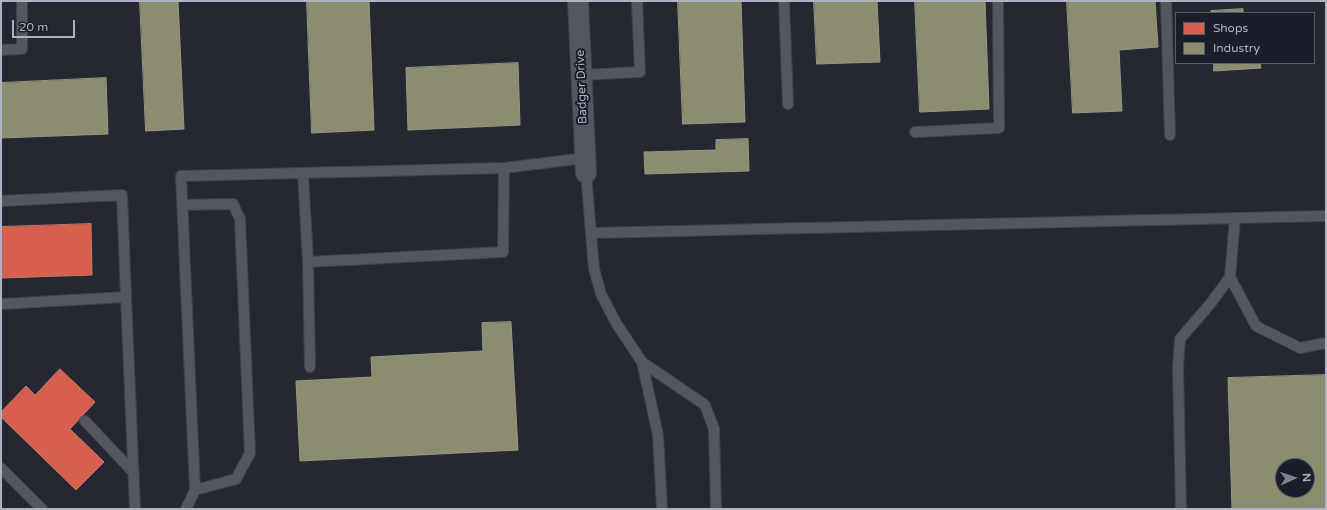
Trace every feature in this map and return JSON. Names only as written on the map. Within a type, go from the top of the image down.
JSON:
[{"type":"street","name":"Badger Drive","points":[[578,1],[585,166]]},
{"type":"lane","points":[[1,50],[22,49],[22,1]]},
{"type":"lane","points":[[582,75],[640,72],[637,1]]},
{"type":"lane","points":[[784,1],[788,104]]},
{"type":"lane","points":[[915,132],[999,128],[998,1]]},
{"type":"lane","points":[[1166,1],[1170,135]]},
{"type":"lane","points":[[186,509],[195,490],[181,176],[585,166],[594,270],[601,294],[616,323],[642,362],[658,435],[662,509]]},
{"type":"lane","points":[[308,262],[503,252],[504,168]]},
{"type":"lane","points":[[303,173],[308,262],[310,367]]},
{"type":"lane","points":[[1,201],[122,195],[135,509]]},
{"type":"lane","points":[[183,205],[233,204],[240,219],[250,453],[236,479],[195,490]]},
{"type":"lane","points":[[591,233],[1326,216]]},
{"type":"lane","points":[[1181,509],[1178,367],[1180,339],[1211,304],[1230,277],[1235,218]]},
{"type":"lane","points":[[1230,277],[1256,326],[1300,348],[1326,342]]},
{"type":"lane","points":[[1,304],[126,297]]},
{"type":"lane","points":[[642,362],[705,405],[714,429],[716,509]]},
{"type":"lane","points":[[85,420],[134,473]]},
{"type":"lane","points":[[1,468],[42,509]]},
{"type":"building: Shops","points":[[91,224],[92,275],[1,278],[1,227]]},
{"type":"building: Shops","points":[[60,369],[95,402],[70,429],[104,462],[76,490],[1,417],[1,412],[26,386],[35,395]]},
{"type":"building: Industry","points":[[140,1],[178,1],[184,129],[146,131]]},
{"type":"building: Industry","points":[[307,1],[369,1],[374,130],[312,133]]},
{"type":"building: Industry","points":[[678,1],[741,1],[745,122],[683,124]]},
{"type":"building: Industry","points":[[814,1],[877,1],[880,62],[817,64]]},
{"type":"building: Industry","points":[[915,1],[985,1],[989,109],[920,112]]},
{"type":"building: Industry","points":[[1067,1],[1155,1],[1158,47],[1119,50],[1122,111],[1073,113]]},
{"type":"building: Industry","points":[[1243,9],[1243,12],[1211,11]]},
{"type":"building: Industry","points":[[518,63],[520,125],[408,130],[406,68]]},
{"type":"building: Industry","points":[[1214,64],[1260,64],[1261,68],[1214,71]]},
{"type":"building: Industry","points":[[106,78],[108,134],[1,138],[1,83]]},
{"type":"building: Industry","points":[[748,139],[749,171],[645,174],[644,152],[716,150],[716,140]]},
{"type":"building: Industry","points":[[511,322],[518,450],[300,461],[296,381],[372,377],[371,357],[483,351],[482,323]]},
{"type":"building: Industry","points":[[1326,375],[1326,509],[1232,509],[1228,378]]}]
